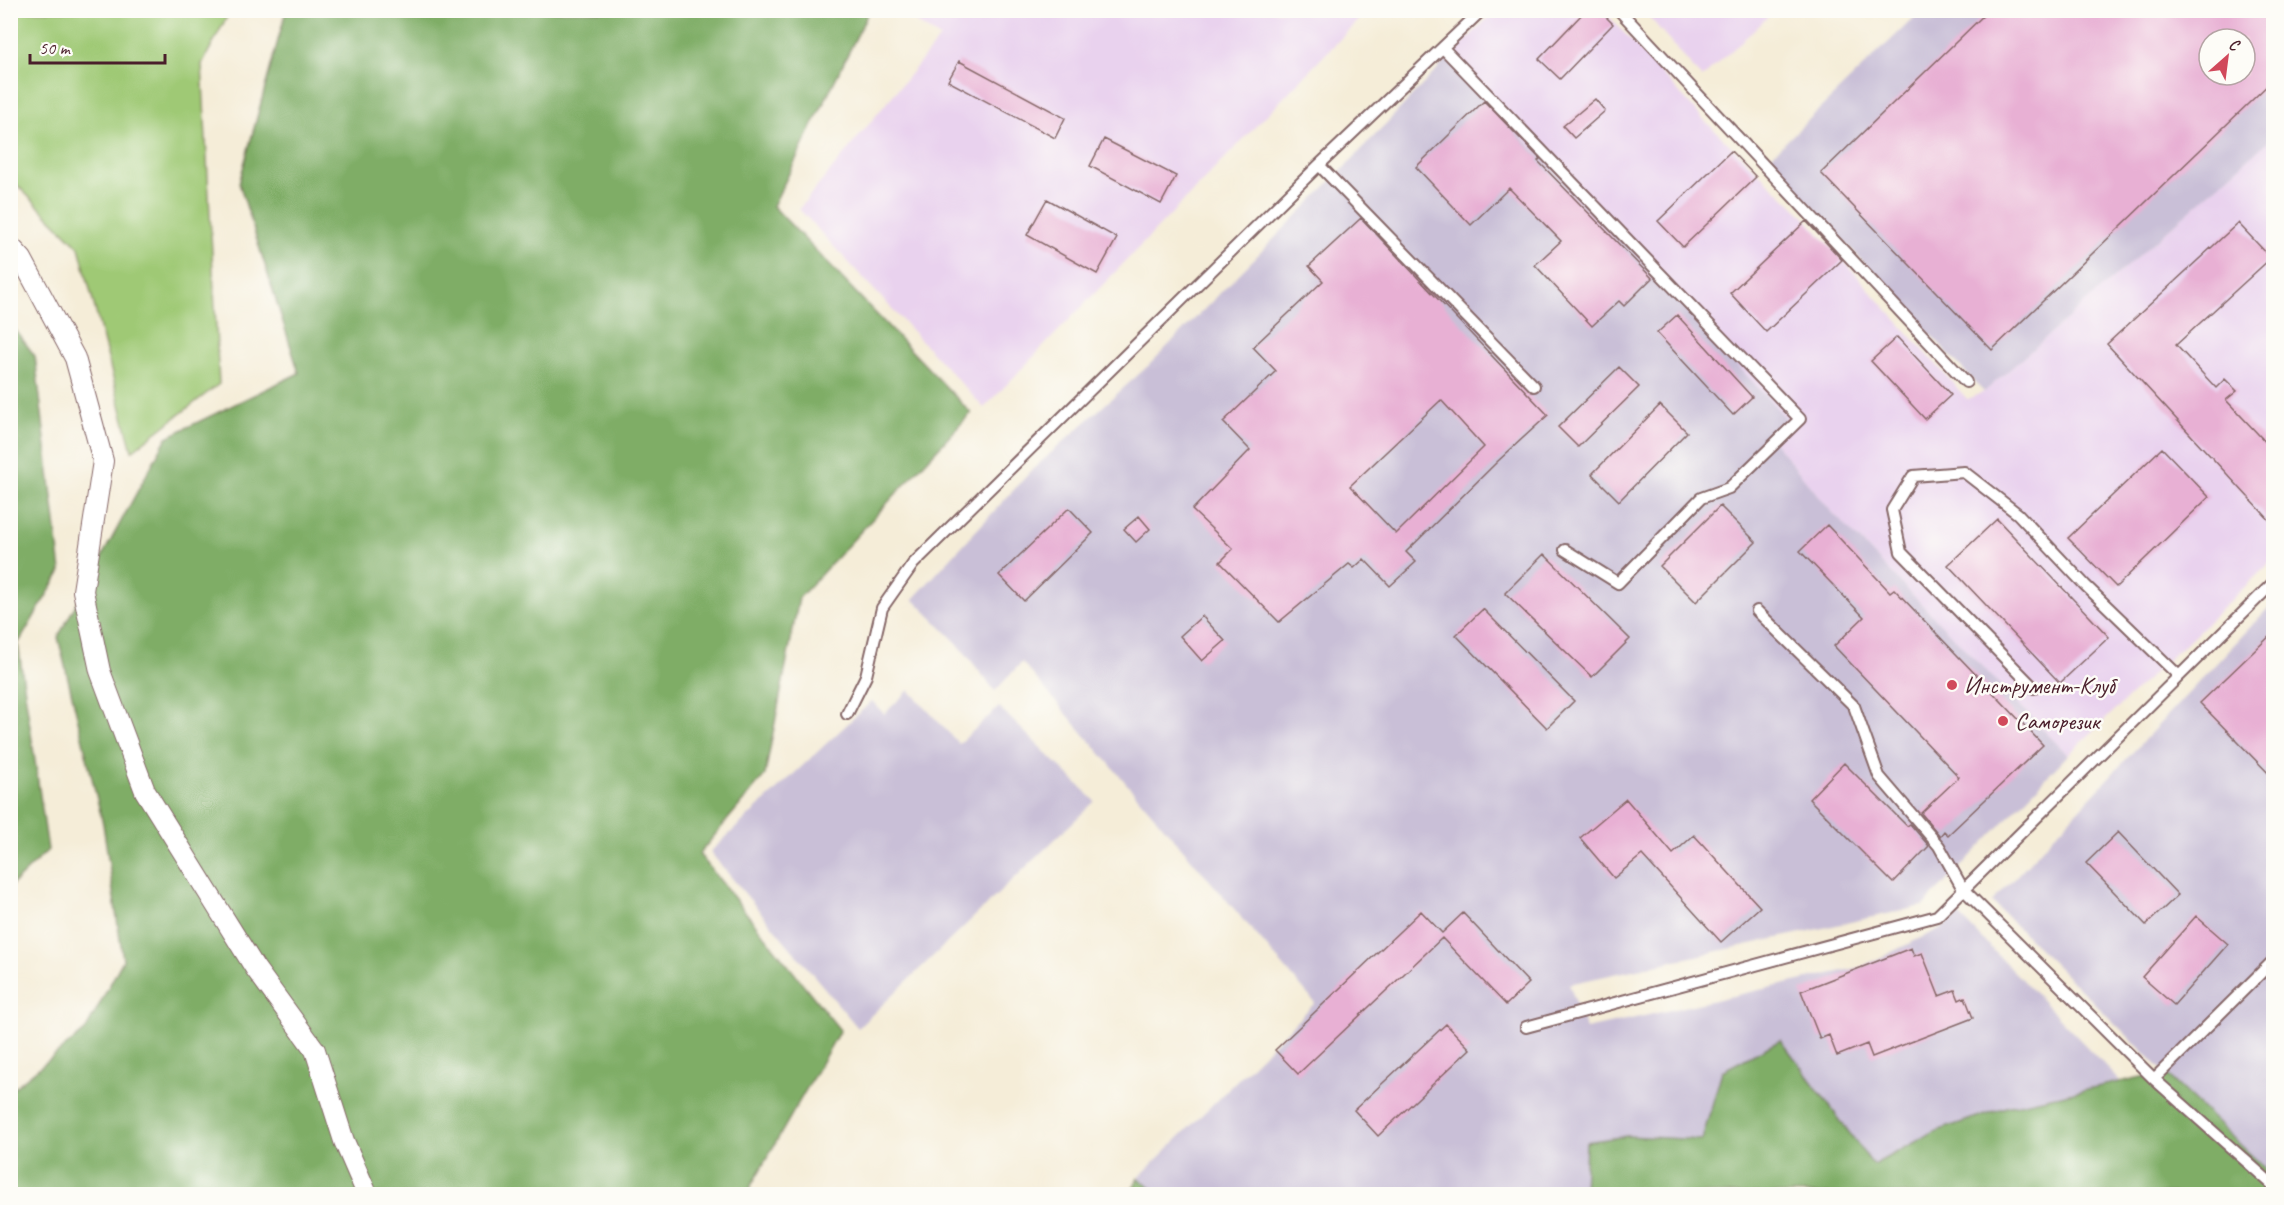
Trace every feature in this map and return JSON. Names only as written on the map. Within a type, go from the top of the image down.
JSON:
[{"type":"street","points":[[10,246],[22,259],[75,358],[103,461],[83,591],[100,671],[145,791],[255,968],[315,1050],[344,1141],[367,1194]]},
{"type":"lane","points":[[847,714],[866,676],[882,608],[913,564],[1319,165],[1482,10]]},
{"type":"lane","points":[[1618,10],[1966,382]]},
{"type":"lane","points":[[1443,48],[1800,419],[1729,488],[1701,498],[1618,583],[1565,550]]},
{"type":"lane","points":[[1319,165],[1534,386]]},
{"type":"lane","points":[[2034,688],[1901,552],[1892,510],[1913,476],[1964,472],[2018,514],[2085,585],[2179,676]]},
{"type":"lane","points":[[1526,1027],[1937,916],[2274,582]]},
{"type":"lane","points":[[1757,611],[1854,706],[1879,776],[1939,846],[1964,890],[2154,1079],[2274,1186]]},
{"type":"lane","points":[[2154,1079],[2274,960]]},
{"type":"shaded area","points":[[899,11],[1367,11],[984,408],[799,209],[940,38]]},
{"type":"shaded area","points":[[1495,11],[1604,11],[1705,121],[1801,213],[1967,399],[1984,392],[2273,137],[2273,560],[2068,755],[1831,511],[1770,437],[1785,418],[1631,250],[1447,59]]},
{"type":"shaded area","points":[[1644,11],[1774,11],[1702,78]]},
{"type":"shaded area","points":[[1921,11],[2273,11],[2273,137],[1984,392],[1768,159]]},
{"type":"shaded area","points":[[1447,59],[1631,250],[1786,418],[1770,437],[1831,511],[2068,755],[1923,906],[1569,984],[1586,1029],[1861,967],[1939,929],[1959,915],[2121,1082],[2006,1107],[1934,1132],[1873,1165],[1722,1071],[1702,1140],[1627,1136],[1584,1194],[1159,1194],[1138,1178],[1315,1003],[1022,662],[995,691],[957,643],[913,599],[1033,469],[1148,366],[1347,165]]},
{"type":"shaded area","points":[[2273,603],[2273,1177],[1992,902]]},
{"type":"shaded area","points":[[909,690],[959,744],[999,707],[1095,801],[858,1028],[710,852],[872,701],[884,714]]},
{"type":"green space","points":[[10,11],[230,11],[202,64],[219,384],[132,451],[79,247],[11,179]]},
{"type":"green space","points":[[286,11],[869,11],[773,206],[971,413],[799,598],[765,775],[699,854],[840,1030],[751,1186],[750,1194],[11,1194],[11,1090],[85,1031],[123,960],[103,824],[58,637],[167,437],[299,373],[239,183]]},
{"type":"green space","points":[[10,323],[35,356],[61,571],[18,644],[48,850],[11,886]]},
{"type":"green space","points":[[1781,1040],[1873,1165],[1934,1132],[2006,1107],[2164,1072],[2274,1177],[2273,1194],[1584,1194],[1586,1142],[1627,1136],[1702,1140],[1722,1071]]},
{"type":"green space","points":[[1138,1178],[1159,1194],[1130,1194]]},
{"type":"building","points":[[1586,10],[1599,10],[1613,24],[1560,79],[1539,59]]},
{"type":"building","points":[[1989,10],[2274,10],[2274,79],[1992,350],[1821,173]]},
{"type":"building","points":[[959,61],[1065,118],[1055,138],[948,81]]},
{"type":"building","points":[[1595,99],[1605,111],[1574,138],[1563,126]]},
{"type":"building","points":[[1484,101],[1540,159],[1538,161],[1652,278],[1624,306],[1619,301],[1592,326],[1535,265],[1561,241],[1509,188],[1471,225],[1416,167]]},
{"type":"building","points":[[1104,139],[1176,176],[1161,204],[1090,166]]},
{"type":"building","points":[[1731,151],[1756,177],[1683,247],[1658,221]]},
{"type":"building","points":[[1047,199],[1117,238],[1097,274],[1027,235]]},
{"type":"building","points":[[1361,218],[1548,415],[1406,552],[1416,562],[1390,586],[1364,559],[1354,568],[1349,564],[1279,622],[1220,562],[1233,549],[1192,510],[1250,450],[1223,422],[1276,371],[1253,347],[1323,281],[1309,266]],"holes":[[[1441,400],[1484,447],[1396,534],[1350,486]]]},
{"type":"building","points":[[1806,221],[1842,260],[1766,332],[1730,293]]},
{"type":"building","points":[[2238,223],[2271,258],[2176,345],[2216,388],[2225,379],[2237,391],[2226,400],[2274,451],[2274,525],[2107,344]]},
{"type":"building","points":[[1677,315],[1752,397],[1733,415],[1657,333]]},
{"type":"building","points":[[1897,337],[1951,395],[1925,419],[1871,361]]},
{"type":"building","points":[[1619,367],[1639,387],[1578,447],[1558,427]]},
{"type":"building","points":[[1660,405],[1687,432],[1619,501],[1592,474]]},
{"type":"building","points":[[2162,448],[2209,497],[2116,587],[2068,538]]},
{"type":"building","points":[[1720,506],[1756,542],[1696,602],[1660,566]]},
{"type":"building","points":[[1069,508],[1093,533],[1024,601],[999,575]]},
{"type":"building","points":[[1139,516],[1150,529],[1136,542],[1124,529]]},
{"type":"building","points":[[1997,519],[2109,637],[2060,683],[1948,565]]},
{"type":"building","points":[[1827,525],[1890,592],[1894,589],[2043,745],[1948,835],[1944,831],[1940,836],[1921,813],[1959,777],[1834,646],[1864,617],[1800,551]]},
{"type":"building","points":[[1544,554],[1630,639],[1592,677],[1505,593]]},
{"type":"building","points":[[1483,609],[1574,701],[1547,728],[1456,635]]},
{"type":"building","points":[[1202,616],[1225,641],[1202,661],[1180,636]]},
{"type":"building","points":[[2274,632],[2274,779],[2200,703]]},
{"type":"building","points":[[1844,763],[1907,826],[1910,824],[1929,846],[1893,883],[1809,799]]},
{"type":"building","points":[[1626,799],[1673,854],[1694,835],[1760,907],[1721,942],[1642,855],[1614,878],[1580,838]]},
{"type":"building","points":[[2118,832],[2178,895],[2146,925],[2086,863]]},
{"type":"building","points":[[1421,911],[1442,933],[1463,913],[1529,983],[1506,1005],[1442,938],[1298,1074],[1275,1050]]},
{"type":"building","points":[[2196,916],[2228,944],[2174,1005],[2142,977]]},
{"type":"building","points":[[1911,948],[1914,956],[1922,953],[1939,996],[1955,990],[1959,1000],[1965,997],[1973,1018],[1872,1057],[1867,1044],[1837,1056],[1829,1035],[1820,1039],[1801,991]]},
{"type":"building","points":[[1446,1024],[1470,1049],[1378,1136],[1354,1110]]},
{"type":"place","name":"Инструмент-Клуб","points":[[1952,685]]},
{"type":"place","name":"Саморезик","points":[[2003,721]]}]
